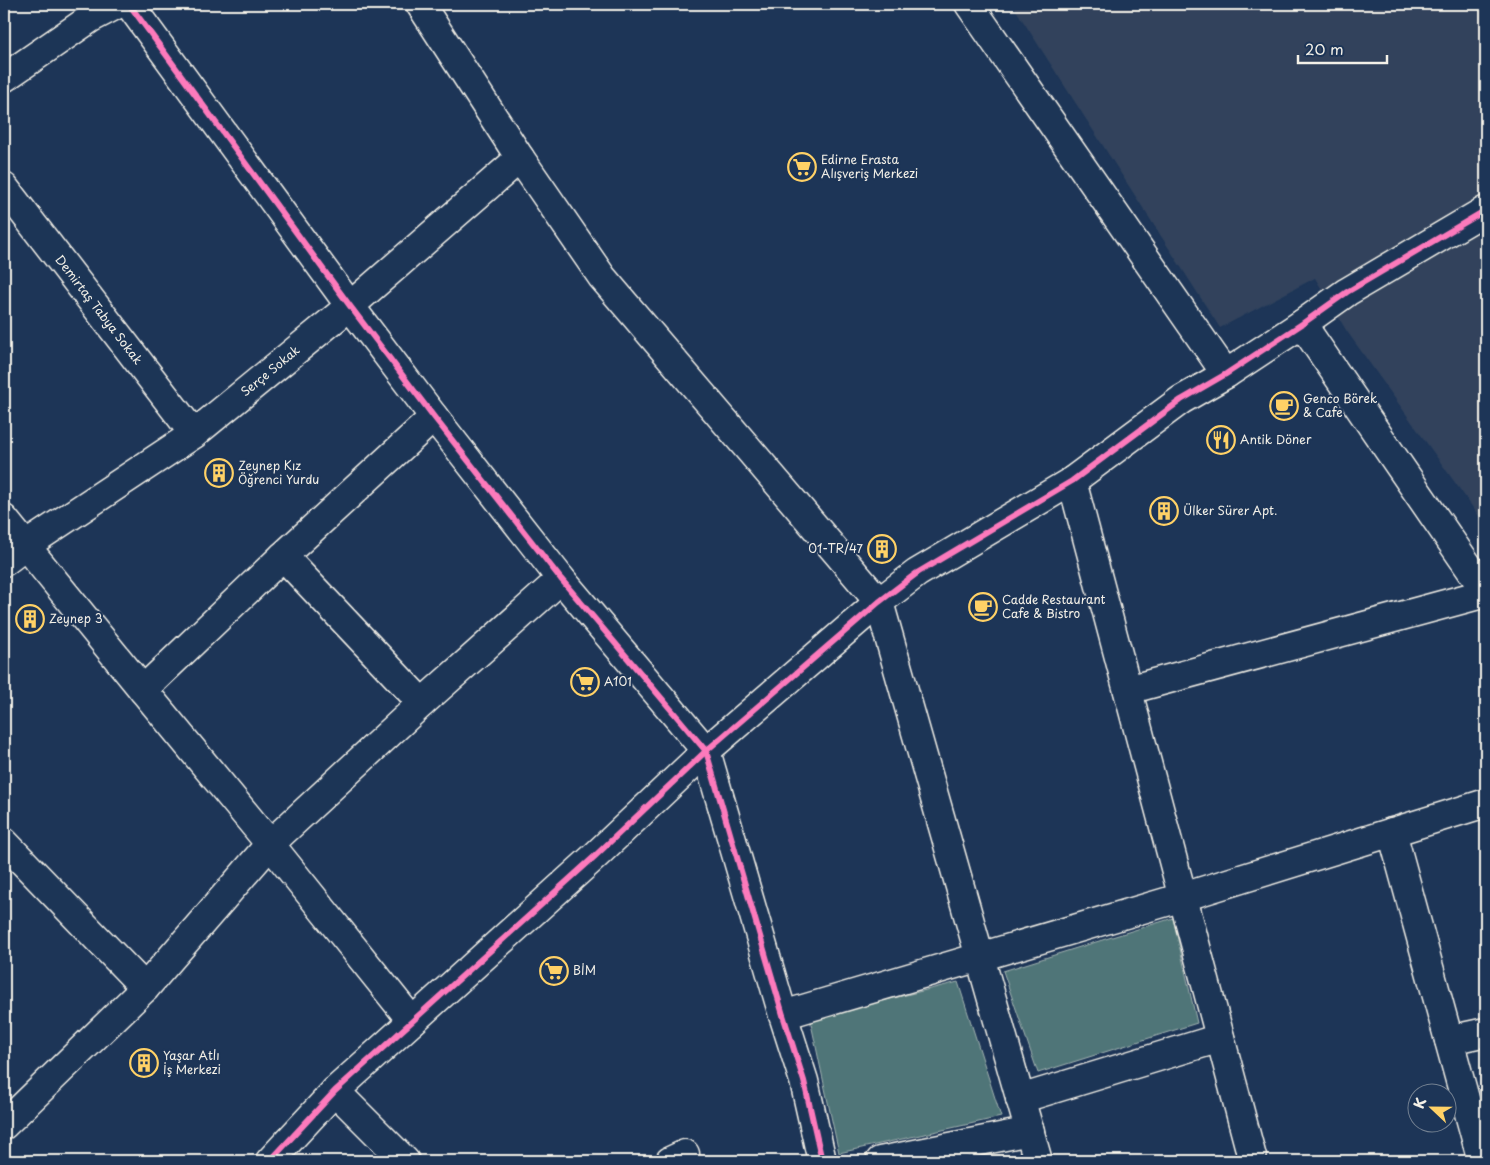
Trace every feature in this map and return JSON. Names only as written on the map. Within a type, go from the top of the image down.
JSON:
[{"type":"street","points":[[7,70],[91,18],[118,4]]},
{"type":"street","points":[[129,4],[350,306],[434,416],[561,579],[706,751],[804,1081],[822,1161]]},
{"type":"street","points":[[420,4],[520,158],[602,277],[879,602],[1038,1161]]},
{"type":"street","points":[[969,4],[1226,374]]},
{"type":"street","name":"Serçe Sokak","points":[[14,554],[194,434],[350,306],[520,158]]},
{"type":"street","name":"Demirtaş Tabya Sokak","points":[[4,187],[194,434]]},
{"type":"street","points":[[270,1161],[336,1091],[594,857],[706,751],[879,602],[917,573],[1072,481],[1181,400],[1226,374],[1347,292],[1486,210]]},
{"type":"street","points":[[1128,690],[1486,593],[1302,324]]},
{"type":"street","points":[[143,690],[283,556],[434,416]]},
{"type":"street","points":[[1072,481],[1253,1161]]},
{"type":"street","points":[[4,519],[14,554],[143,690],[412,1021]]},
{"type":"street","points":[[283,556],[422,703]]},
{"type":"street","points":[[4,1125],[145,988],[270,844],[422,703],[561,579]]},
{"type":"street","points":[[783,1015],[1183,897],[1486,803]]},
{"type":"street","points":[[1392,832],[1482,1161]]},
{"type":"street","points":[[4,842],[145,988]]},
{"type":"street","points":[[1449,1040],[1486,1032]]},
{"type":"street","points":[[1020,1098],[1220,1038]]},
{"type":"street","points":[[336,1091],[405,1161]]},
{"type":"street","points":[[880,1161],[1030,1131]]},
{"type":"shaded area","points":[[1012,4],[1486,4],[1486,526],[1346,330],[1315,278],[1220,328]]},
{"type":"green space","points":[[1173,918],[1197,1023],[1038,1073],[1003,971]]},
{"type":"green space","points":[[958,982],[1001,1117],[839,1153],[810,1019]]},
{"type":"cycle path","points":[[129,4],[350,306],[434,417],[561,579],[706,751],[804,1081],[822,1161]]},
{"type":"cycle path","points":[[270,1161],[335,1091],[594,857],[706,751],[879,602],[917,573],[1072,481],[1181,400],[1226,374],[1347,292],[1486,210]]},
{"type":"place","name":"Edirne Erasta Alışveriş Merkezi","points":[[802,167]]},
{"type":"place","name":"Genco Börek & Cafe","points":[[1284,406]]},
{"type":"place","name":"Antik Döner","points":[[1221,440]]},
{"type":"place","name":"Zeynep Kız Öğrenci Yurdu","points":[[219,473]]},
{"type":"place","name":"Ülker Sürer Apt.","points":[[1164,511]]},
{"type":"place","name":"01-TR/47","points":[[882,549]]},
{"type":"place","name":"Cadde Restaurant Cafe & Bistro","points":[[983,607]]},
{"type":"place","name":"Zeynep 3","points":[[30,619]]},
{"type":"place","name":"A101","points":[[585,682]]},
{"type":"place","name":"BİM","points":[[554,971]]},
{"type":"place","name":"Yaşar Atlı İş Merkezi","points":[[144,1063]]}]
